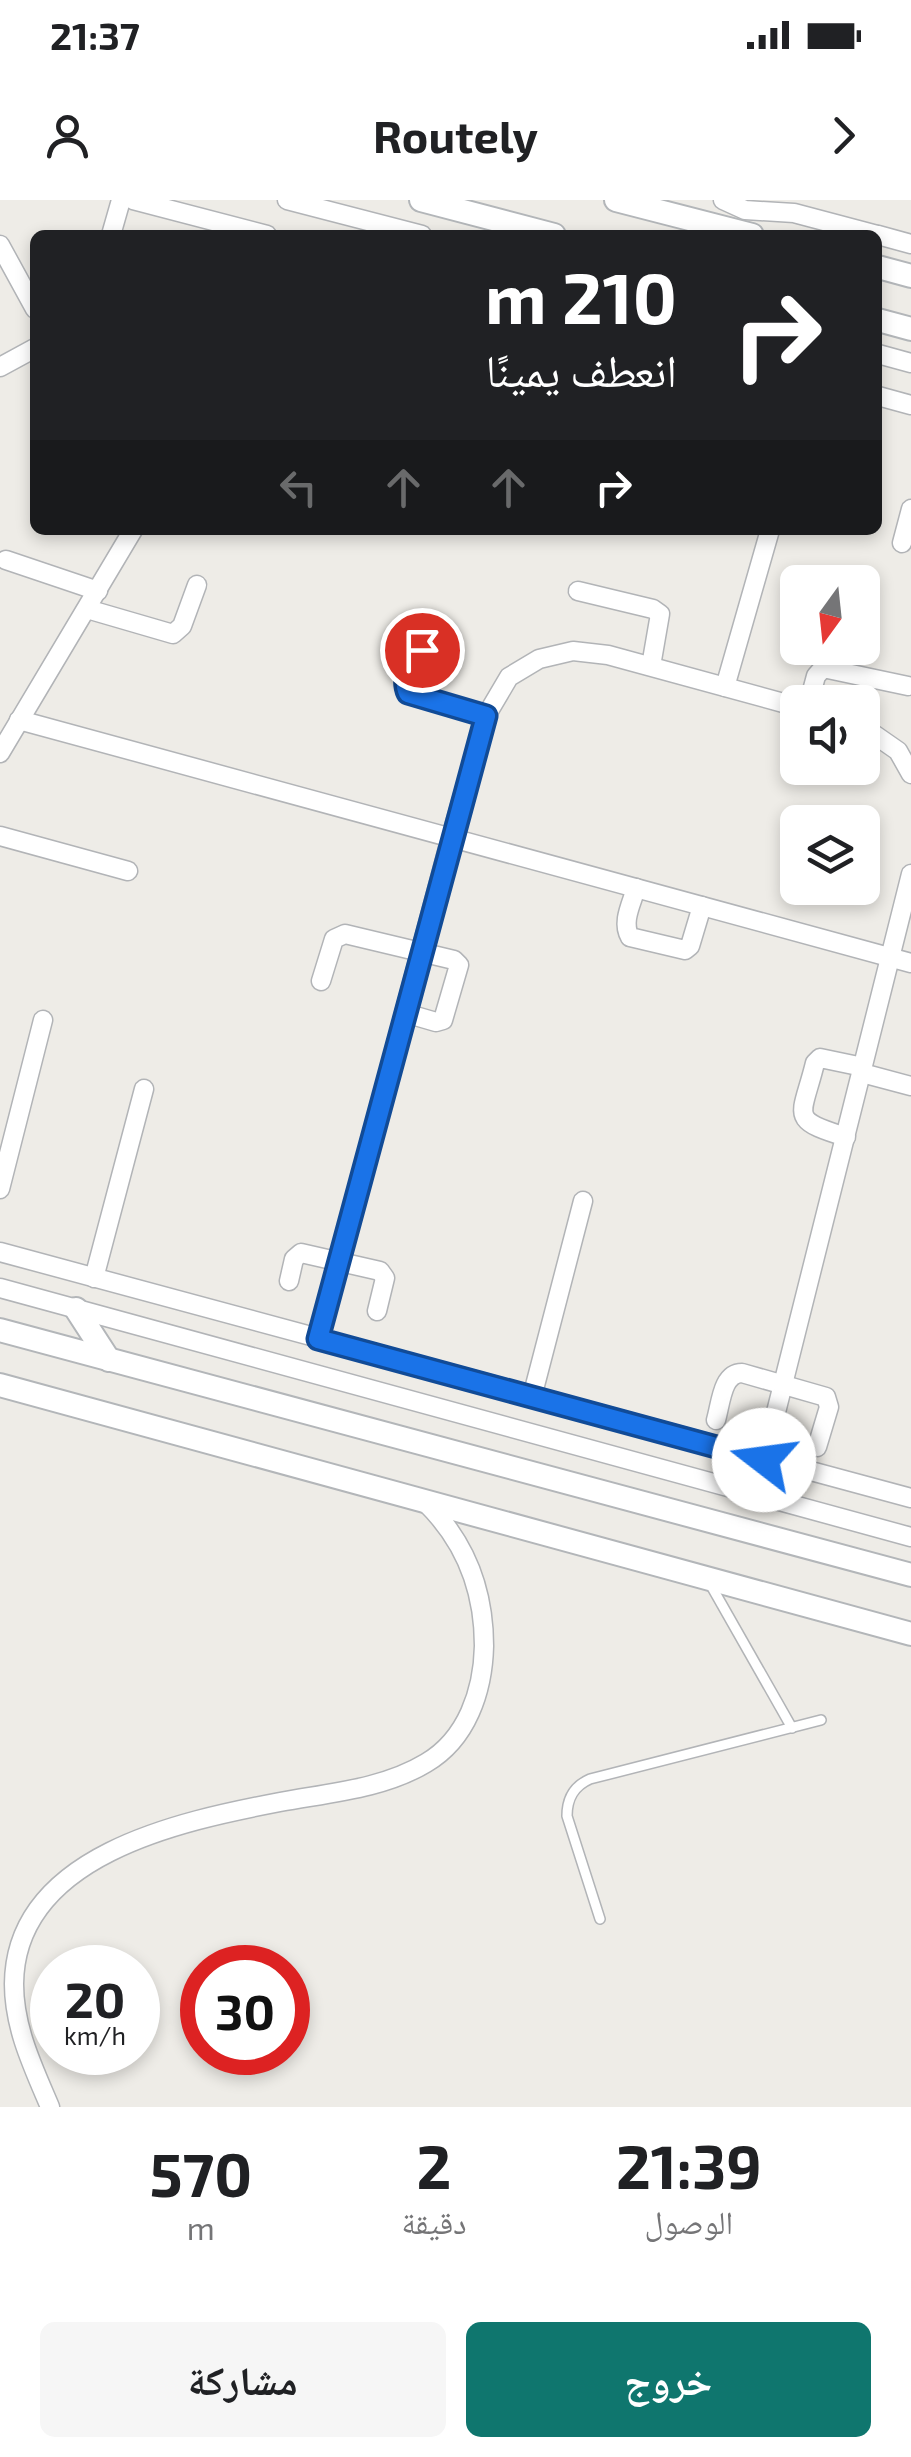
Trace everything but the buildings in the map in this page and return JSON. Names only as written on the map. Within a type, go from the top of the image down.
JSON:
[{"type":"street","points":[[112,230],[121,200]]},
{"type":"street","points":[[134,200],[248,230]]},
{"type":"street","points":[[288,200],[403,230]]},
{"type":"street","points":[[421,200],[535,230]]},
{"type":"street","points":[[616,200],[740,214],[794,213],[858,230]]},
{"type":"street","points":[[185,230],[190,215]]},
{"type":"street","points":[[882,236],[911,244]]},
{"type":"street","points":[[0,245],[30,300]]},
{"type":"street","points":[[882,268],[911,276]]},
{"type":"street","points":[[882,321],[911,329]]},
{"type":"street","points":[[0,367],[30,351]]},
{"type":"street","points":[[882,355],[911,362]]},
{"type":"street","points":[[882,397],[911,405]]},
{"type":"street","points":[[902,543],[911,509]]},
{"type":"street","points":[[0,753],[131,535]]},
{"type":"street","points":[[725,686],[769,535]]},
{"type":"street","points":[[6,560],[98,591]]},
{"type":"street","points":[[87,609],[173,634],[182,626],[197,585]]},
{"type":"street","points":[[578,591],[660,614],[651,666]]},
{"type":"street","points":[[451,656],[418,651],[412,658],[406,690],[414,696],[486,716]]},
{"type":"street","points":[[318,1339],[451,837],[486,716],[508,677],[538,658],[573,651],[608,655],[780,702]]},
{"type":"street","points":[[814,685],[822,668],[908,686]]},
{"type":"street","points":[[20,720],[911,963]]},
{"type":"street","points":[[880,739],[898,752],[911,774]]},
{"type":"street","points":[[0,836],[128,871]]},
{"type":"street","points":[[764,1460],[911,874]]},
{"type":"street","points":[[636,888],[625,930],[630,937],[686,950],[702,906]]},
{"type":"street","points":[[321,981],[334,939],[346,934],[454,960],[459,965],[443,1020],[436,1022],[405,1013]]},
{"type":"street","points":[[0,1188],[42,1020]]},
{"type":"street","points":[[846,1137],[804,1121],[811,1079],[820,1058],[911,1086]]},
{"type":"street","points":[[94,1278],[144,1089]]},
{"type":"street","points":[[532,1397],[584,1201]]},
{"type":"street","points":[[0,1252],[911,1498]]},
{"type":"street","points":[[290,1281],[298,1254],[383,1274],[376,1311]]},
{"type":"street","points":[[0,1288],[911,1537]]},
{"type":"street","points":[[76,1309],[109,1360]]},
{"type":"street","points":[[0,1330],[911,1575]]},
{"type":"street","points":[[716,1420],[728,1378],[734,1373],[783,1385],[828,1400],[818,1448]]},
{"type":"street","points":[[0,1385],[911,1634]]},
{"type":"street","points":[[50,2107],[20,2032],[14,1982],[22,1938],[60,1886],[117,1848],[154,1832],[223,1814],[353,1789],[402,1774],[438,1754],[466,1720],[478,1692],[484,1656],[478,1593],[460,1546],[425,1502]]},
{"type":"lane","points":[[708,1580],[792,1728]]},
{"type":"lane","points":[[600,1920],[567,1816],[570,1799],[578,1787],[590,1779],[821,1720]]},
{"type":"route","points":[[422,650],[412,658],[405,682],[408,693],[486,716],[318,1339],[764,1460]]}]
